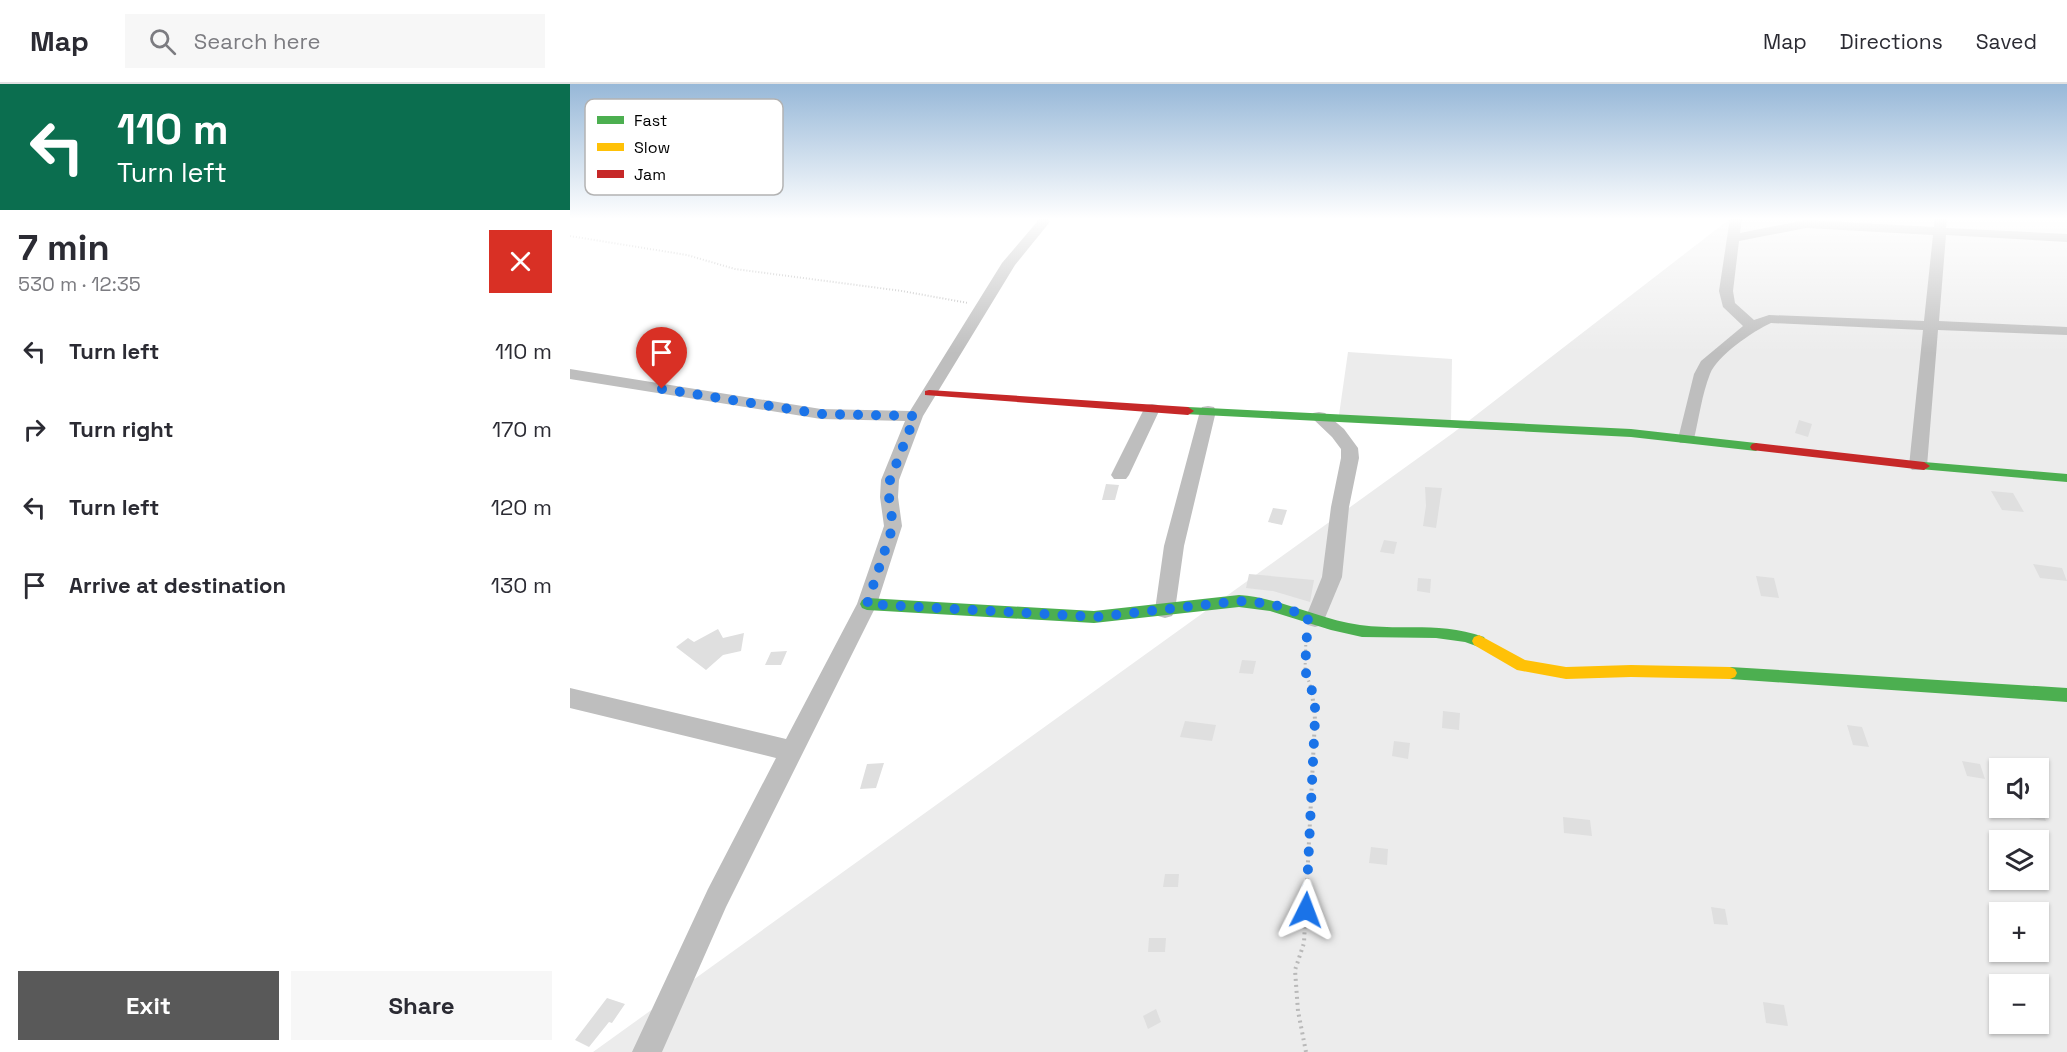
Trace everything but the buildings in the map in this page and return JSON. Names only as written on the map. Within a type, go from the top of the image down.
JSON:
[{"type":"street","points":[[647,1052],[717,898],[867,604],[893,526],[889,497],[890,480],[915,416],[1009,263]]},
{"type":"street","points":[[1728,263],[1728,304],[1752,326]]},
{"type":"street","points":[[1918,466],[1937,263]]},
{"type":"street","points":[[1686,439],[1702,374],[1709,361],[1752,326],[1769,319],[2067,331]]},
{"type":"street","points":[[570,374],[821,414],[915,416]]},
{"type":"street","points":[[929,393],[1152,409],[1631,433],[1918,466],[2067,478]]},
{"type":"street","points":[[1120,475],[1152,409]]},
{"type":"street","points":[[1166,610],[1174,546],[1208,411]]},
{"type":"street","points":[[1312,618],[1332,578],[1340,507],[1350,458],[1349,448],[1338,433],[1319,417]]},
{"type":"street","points":[[867,604],[1096,617],[1239,601],[1272,604],[1361,631],[1449,633],[1468,636],[1522,666],[1566,673],[1631,671],[1794,675],[1945,688],[2067,695]]},
{"type":"street","points":[[570,698],[791,751]]},
{"type":"path","points":[[715,263],[735,269],[912,292],[984,306]]},
{"type":"path","points":[[1306,1052],[1298,1011],[1296,970],[1304,943],[1312,794],[1315,700],[1305,670],[1312,618]]},
{"type":"shaded area","points":[[1673,263],[2067,263],[2067,1052],[593,1052],[1453,433]]},
{"type":"shaded area","points":[[1348,352],[1452,359],[1451,422],[1339,415]]},
{"type":"traffic: fast","points":[[1188,411],[1631,433],[1756,447]]},
{"type":"traffic: fast","points":[[1924,466],[2067,478]]},
{"type":"traffic: fast","points":[[867,604],[1009,614],[1094,617],[1130,615],[1239,601],[1270,605],[1362,631],[1451,633],[1479,641]]},
{"type":"traffic: fast","points":[[1730,673],[2067,695]]},
{"type":"traffic: slow","points":[[1479,641],[1522,666],[1566,673],[1631,671],[1730,673]]},
{"type":"traffic: jam","points":[[929,393],[1188,411]]},
{"type":"traffic: jam","points":[[1756,447],[1924,466]]},
{"type":"route","points":[[662,389],[821,414],[915,416],[890,480],[889,497],[893,526],[867,604],[1024,615],[1096,617],[1239,601],[1272,604],[1308,616],[1304,652],[1305,670],[1315,700],[1315,719],[1306,910]]}]
